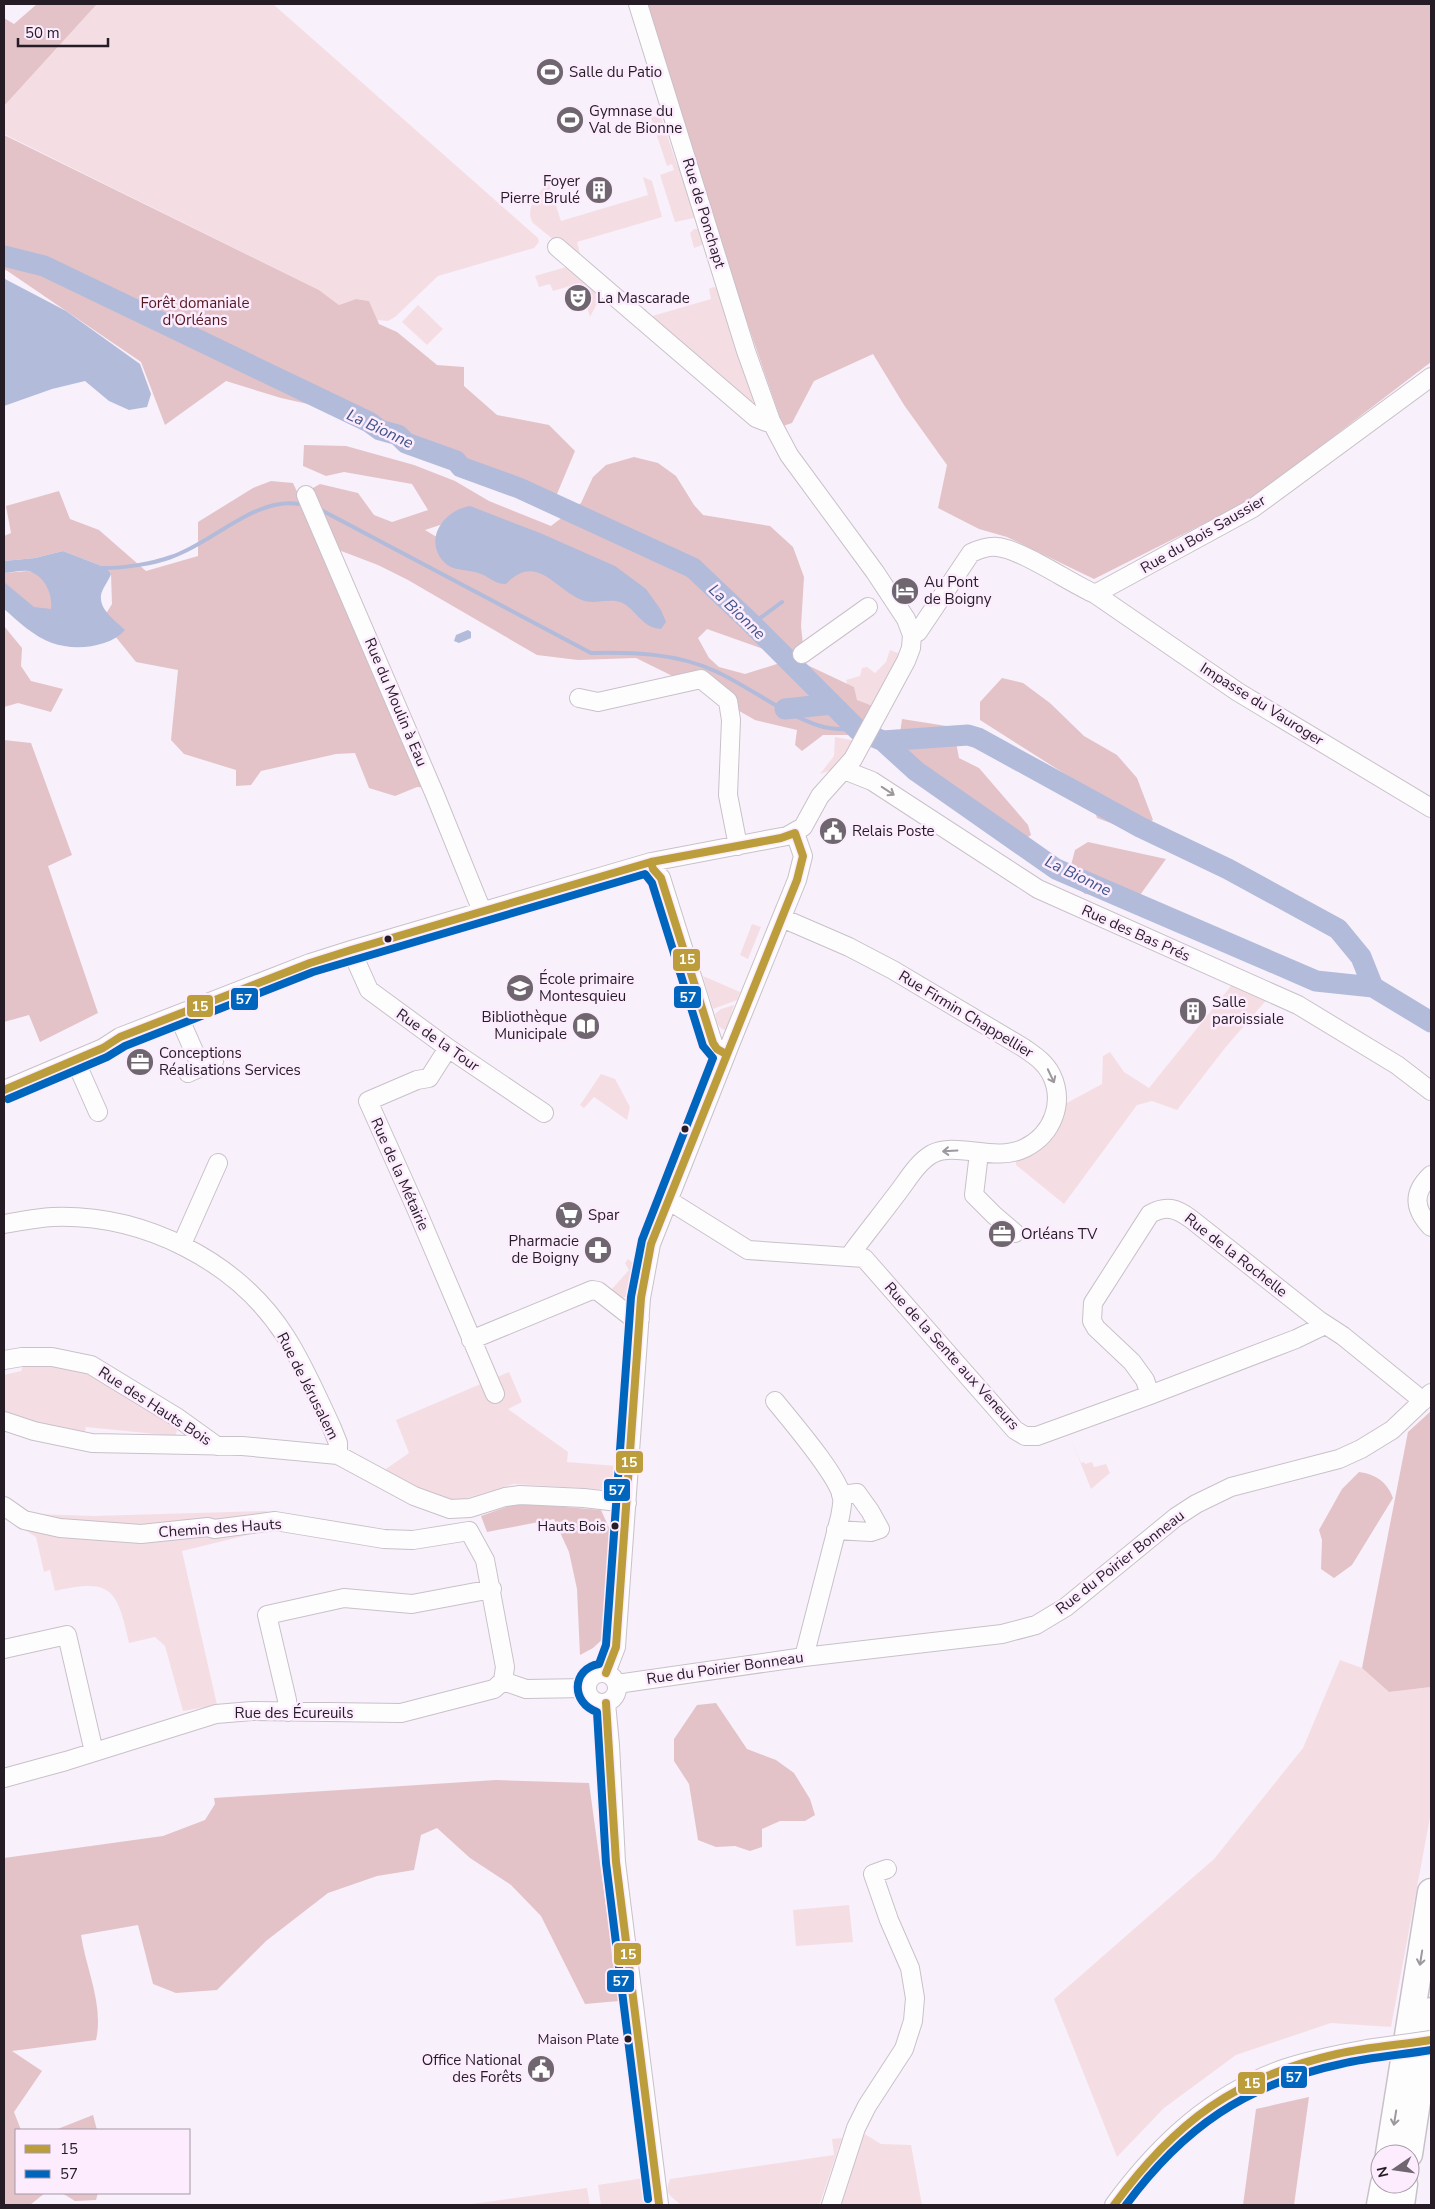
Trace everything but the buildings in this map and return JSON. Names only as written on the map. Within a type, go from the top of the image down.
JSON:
[{"type":"highway","points":[[1391,2144],[1431,1892]]},
{"type":"highway","points":[[1411,2144],[1431,2011]]},
{"type":"street","name":"Rue de Ponchapt","points":[[638,4],[746,351],[771,421],[789,455],[889,593],[906,619],[912,634]]},
{"type":"street","points":[[557,247],[756,418],[766,422],[771,421]]},
{"type":"street","name":"Rue du Bois Saussier","points":[[1095,594],[1253,508],[1431,377]]},
{"type":"street","name":"Rue du Moulin à Eau","points":[[306,495],[436,795],[482,911]]},
{"type":"street","points":[[4,1090],[103,1048],[120,1037],[310,963],[651,862],[795,833],[803,827],[820,796],[854,759],[906,661],[911,648],[912,634],[918,632],[971,553],[981,548],[998,547],[1019,554],[1095,594]]},
{"type":"street","points":[[802,654],[889,593]]},
{"type":"street","name":"Impasse du Vauroger","points":[[1095,594],[1238,692],[1431,808]]},
{"type":"street","points":[[579,698],[598,702],[701,679],[728,701],[731,720],[728,795],[738,846]]},
{"type":"street","name":"Rue des Bas Prés","points":[[844,770],[871,780],[1038,889],[1298,1005],[1401,1067],[1431,1090]]},
{"type":"street","points":[[611,1678],[595,1675],[588,1682],[587,1688],[590,1698],[594,1701],[606,1703],[614,1698],[617,1693],[611,1678],[616,1647],[645,1269],[651,1244],[668,1200],[797,880],[803,856],[795,833]]},
{"type":"street","points":[[651,862],[653,869],[661,878],[713,1043],[717,1049],[726,1054]]},
{"type":"street","name":"Rue Firmin Chappellier","points":[[782,918],[849,947],[893,970],[1024,1048],[1040,1059],[1051,1074],[1056,1090],[1056,1107],[1052,1122],[1041,1136],[1026,1147],[1010,1154],[952,1150],[932,1154],[911,1175],[853,1251],[852,1256]]},
{"type":"street","name":"Rue de la Tour","points":[[351,950],[369,990],[448,1048],[544,1113]]},
{"type":"street","points":[[178,1015],[201,1067]]},
{"type":"street","name":"Rue de la Métairie","points":[[448,1048],[429,1078],[417,1080],[368,1101],[495,1394]]},
{"type":"street","points":[[75,1060],[98,1112]]},
{"type":"street","points":[[979,1153],[974,1195],[994,1216],[1015,1233]]},
{"type":"street","points":[[182,1244],[218,1162]]},
{"type":"street","points":[[1431,1175],[1419,1191],[1417,1204],[1423,1218],[1431,1227]]},
{"type":"street","name":"Rue de la Sente aux Veneurs","points":[[668,1200],[748,1250],[864,1258],[1015,1430],[1025,1436],[1038,1436],[1150,1395],[1296,1339],[1326,1325]]},
{"type":"street","name":"Rue de la Rochelle","points":[[1150,1395],[1145,1380],[1132,1362],[1096,1328],[1092,1321],[1092,1312],[1093,1303],[1150,1214],[1159,1209],[1178,1210],[1326,1325]]},
{"type":"street","name":"Rue de Jérusalem","points":[[4,1224],[52,1217],[85,1218],[127,1226],[182,1244],[214,1263],[256,1298],[286,1336],[332,1428],[338,1443],[338,1456]]},
{"type":"street","points":[[471,1340],[592,1290],[598,1291],[634,1319],[640,1319]]},
{"type":"street","points":[[1326,1325],[1427,1397]]},
{"type":"street","name":"Rue des Hauts Bois","points":[[4,1360],[52,1357],[91,1365],[178,1418],[217,1446]]},
{"type":"street","name":"Rue du Poirier Bonneau","points":[[611,1678],[1002,1634],[1036,1625],[1066,1607],[1176,1517],[1196,1504],[1231,1487],[1339,1459],[1362,1449],[1392,1430],[1427,1397]]},
{"type":"street","points":[[776,1401],[812,1446],[842,1496],[840,1517],[804,1657]]},
{"type":"street","name":"Rue des Hauts Bois","points":[[4,1421],[34,1431],[92,1443],[242,1446],[338,1456],[414,1496],[450,1509],[470,1508],[505,1497],[520,1495],[584,1498],[627,1503]]},
{"type":"street","points":[[836,1530],[871,1532],[880,1529],[870,1510],[857,1493],[842,1496]]},
{"type":"street","name":"Chemin des Hauts","points":[[4,1506],[24,1520],[60,1528],[141,1534],[208,1527],[214,1529],[275,1522],[384,1539],[413,1540],[468,1531],[485,1560],[492,1589]]},
{"type":"street","points":[[288,1712],[287,1700],[267,1615],[344,1598],[412,1604],[492,1589],[505,1667],[503,1681],[526,1689],[587,1688]]},
{"type":"street","points":[[4,1648],[66,1635],[94,1752]]},
{"type":"street","name":"Rue des Écureuils","points":[[4,1778],[216,1714],[410,1712],[494,1689],[503,1681]]},
{"type":"street","points":[[606,1703],[616,1862],[663,2205]]},
{"type":"street","points":[[831,2205],[856,2128],[867,2106],[904,2049],[913,2021],[916,1998],[910,1968],[872,1874],[887,1869]]},
{"type":"street","points":[[1114,2205],[1160,2148],[1188,2123],[1241,2088],[1284,2069],[1326,2057],[1431,2040]]},
{"type":"shaded area","points":[[97,4],[273,4],[538,238],[539,242],[534,248],[438,276],[395,317],[388,321],[377,320],[369,301],[356,299],[339,305],[319,290],[4,134],[4,106]]},
{"type":"shaded area","points":[[660,114],[677,165],[680,167],[698,215],[694,218],[675,222],[660,175],[674,170],[672,164],[667,166],[651,118]]},
{"type":"shaded area","points":[[643,177],[652,181],[662,217],[577,242],[581,258],[577,259],[533,223],[531,218],[530,212],[533,202],[546,184],[549,184],[561,221],[648,195]]},
{"type":"shaded area","points":[[694,229],[699,229],[705,244],[694,248],[690,233]]},
{"type":"shaded area","points":[[566,267],[581,274],[598,293],[600,298],[590,317],[580,283],[553,291],[550,284],[539,287],[535,276]]},
{"type":"shaded area","points":[[713,287],[720,289],[753,392],[754,400],[749,405],[717,372],[702,361],[694,358],[637,308],[646,309],[649,317],[711,299],[709,289]]},
{"type":"shaded area","points":[[418,305],[443,329],[427,345],[402,322]]},
{"type":"shaded area","points":[[890,650],[898,653],[898,660],[873,706],[856,700],[854,687],[847,684],[846,680],[860,676],[862,668],[867,667],[875,673],[886,662]]},
{"type":"shaded area","points":[[835,737],[856,741],[837,768],[820,774],[834,756]]},
{"type":"shaded area","points":[[752,924],[761,927],[748,959],[740,955]]},
{"type":"shaded area","points":[[703,976],[740,992],[737,1000],[713,1009]]},
{"type":"shaded area","points":[[1235,981],[1269,997],[1225,1048],[1177,1110],[1152,1101],[1137,1105],[1064,1204],[1016,1165],[1016,1161],[1036,1152],[1049,1140],[1058,1124],[1065,1104],[1102,1084],[1103,1056],[1110,1052],[1124,1072],[1149,1088]]},
{"type":"shaded area","points":[[734,1005],[726,1030],[721,1028],[715,1014],[721,1009]]},
{"type":"shaded area","points":[[601,1074],[615,1079],[630,1107],[627,1120],[594,1097],[584,1108],[580,1105]]},
{"type":"shaded area","points":[[628,1259],[634,1264],[630,1296],[622,1298],[611,1290],[629,1270],[625,1263]]},
{"type":"shaded area","points":[[24,1363],[61,1365],[93,1375],[129,1394],[174,1422],[177,1431],[175,1436],[86,1427],[84,1436],[4,1417],[4,1375],[21,1371]]},
{"type":"shaded area","points":[[509,1372],[522,1402],[508,1409],[568,1452],[567,1462],[616,1466],[613,1490],[514,1484],[457,1501],[429,1494],[383,1471],[409,1453],[396,1420]]},
{"type":"shaded area","points":[[1069,1434],[1081,1463],[1092,1462],[1094,1467],[1106,1464],[1110,1473],[1091,1489]]},
{"type":"shaded area","points":[[4,1500],[13,1507],[33,1514],[94,1516],[265,1511],[401,1537],[455,1526],[463,1535],[408,1546],[382,1545],[277,1528],[182,1551],[217,1705],[183,1711],[165,1646],[155,1637],[129,1643],[120,1610],[109,1592],[89,1586],[55,1591],[50,1570],[44,1572],[36,1537],[4,1517]]},
{"type":"shaded area","points":[[1340,1660],[1362,1668],[1389,1692],[1431,1687],[1431,1812],[1391,2027],[1331,2023],[1236,2055],[1164,2108],[1117,2157],[1054,1999],[1214,1859],[1303,1748]]},
{"type":"shaded area","points":[[849,1905],[853,1942],[796,1946],[793,1910]]},
{"type":"shaded area","points":[[863,2133],[881,2144],[911,2145],[922,2205],[840,2205]]},
{"type":"shaded area","points":[[842,2138],[820,2203],[816,2205],[681,2205],[668,2192],[670,2179],[834,2155],[832,2139]]},
{"type":"shaded area","points":[[651,2177],[651,2202],[648,2205],[601,2205],[598,2185]]},
{"type":"shaded area","points":[[587,2188],[590,2205],[465,2205]]},
{"type":"green space","points":[[37,4],[97,4],[4,106],[4,18],[14,24]]},
{"type":"green space","points":[[644,4],[1431,4],[1431,362],[1249,501],[1094,579],[1007,537],[979,529],[938,508],[947,465],[904,405],[873,354],[814,381],[792,423],[783,426],[707,206]]},
{"type":"green space","name":"Forêt domaniale d'Orléans","points":[[4,135],[319,290],[339,305],[356,299],[369,301],[379,324],[397,332],[437,365],[464,367],[464,386],[497,415],[549,425],[575,451],[549,513],[437,448],[348,413],[281,398],[226,381],[165,425],[141,362],[6,270],[4,271]]},
{"type":"green space","points":[[304,445],[346,446],[414,465],[455,481],[489,501],[551,526],[581,503],[593,477],[606,465],[634,457],[658,463],[676,476],[694,505],[703,515],[770,526],[793,547],[804,577],[801,626],[805,664],[854,687],[857,700],[873,706],[853,735],[823,735],[802,751],[795,745],[797,730],[755,720],[711,695],[636,658],[578,660],[537,655],[408,580],[378,565],[336,549],[428,788],[417,787],[395,796],[369,788],[355,753],[336,754],[261,771],[251,785],[236,786],[236,770],[184,754],[171,740],[178,670],[136,662],[102,620],[112,604],[111,574],[107,568],[63,551],[35,558],[4,561],[4,536],[11,533],[6,506],[59,491],[70,519],[99,530],[146,571],[198,556],[198,522],[253,488],[271,481],[293,483],[299,496],[320,484],[358,493],[374,515],[392,522],[428,510],[412,484],[344,472],[326,476],[303,466]],"holes":[[[467,516],[440,539],[425,530]],[[707,629],[769,651],[780,663],[745,674],[719,667],[709,658],[698,638]]]},
{"type":"green space","points":[[27,571],[43,575],[64,599],[50,613],[21,604],[4,609],[4,573]]},
{"type":"green space","points":[[4,626],[22,648],[21,666],[31,681],[63,689],[51,712],[18,703],[4,707]]},
{"type":"green space","points":[[1002,678],[1023,683],[1050,703],[1084,736],[1117,755],[1137,778],[1153,820],[1132,831],[1097,818],[1087,788],[980,720],[980,702]]},
{"type":"green space","points":[[902,719],[953,727],[959,758],[979,768],[1028,825],[1031,835],[1015,846],[981,827],[949,800],[896,761]]},
{"type":"green space","points":[[4,740],[31,743],[72,855],[48,866],[98,1013],[40,1042],[29,1015],[4,1022]]},
{"type":"green space","points":[[1088,842],[1166,859],[1140,895],[1085,894],[1070,881],[1070,869],[1075,850]]},
{"type":"green space","points":[[1431,1411],[1431,1687],[1389,1692],[1362,1668],[1408,1432]]},
{"type":"green space","points":[[1359,1472],[1376,1477],[1384,1483],[1393,1498],[1352,1565],[1334,1578],[1321,1569],[1322,1540],[1319,1530],[1342,1489]]},
{"type":"green space","points":[[518,1503],[601,1510],[614,1539],[607,1635],[593,1648],[580,1655],[577,1589],[569,1552],[554,1519],[487,1532],[481,1516]]},
{"type":"green space","points":[[716,1703],[747,1749],[776,1760],[794,1773],[810,1799],[815,1815],[805,1821],[780,1821],[762,1829],[762,1847],[750,1851],[735,1846],[716,1847],[698,1840],[689,1784],[674,1761],[674,1739],[697,1705]]},
{"type":"green space","points":[[496,1780],[589,1783],[619,2001],[585,2004],[541,1916],[511,1885],[470,1858],[437,1828],[421,1835],[414,1870],[377,1876],[328,1893],[266,1941],[217,1990],[176,1993],[153,1984],[138,1925],[81,1935],[98,2014],[96,2040],[12,2051],[42,2071],[14,2112],[21,2129],[15,2129],[15,2194],[44,2194],[30,2205],[4,2205],[4,1858],[163,1836],[205,1820],[215,1804],[214,1798]]},
{"type":"green space","points":[[1309,2097],[1294,2205],[1243,2205],[1256,2109]]},
{"type":"green space","points":[[93,2115],[97,2129],[58,2129]]},
{"type":"green space","points":[[64,2194],[98,2194],[96,2200],[75,2201]]},
{"type":"water","points":[[5,279],[66,311],[140,364],[151,394],[147,407],[129,410],[109,401],[85,381],[52,389],[4,406]]},
{"type":"water","points":[[470,506],[540,533],[615,566],[646,589],[661,610],[666,622],[661,629],[654,628],[643,622],[626,605],[620,602],[591,602],[582,600],[536,572],[527,571],[517,575],[506,584],[502,584],[477,572],[449,566],[438,554],[436,536],[439,527],[452,513]]},
{"type":"water","points":[[63,551],[107,568],[111,574],[101,595],[101,600],[109,615],[125,630],[110,641],[81,647],[70,647],[52,643],[26,628],[4,609],[4,582],[34,607],[51,609],[51,603],[49,591],[39,576],[28,571],[4,573],[4,561],[35,558]]},
{"type":"water","points":[[468,630],[471,632],[471,638],[459,643],[454,641],[456,635]]},
{"type":"waterway","name":"La Bionne","points":[[4,256],[44,266],[369,422],[380,430],[398,435],[406,443],[456,461],[461,467],[519,488],[693,568],[858,730],[883,741],[916,771],[1056,869],[1316,981],[1373,987],[1431,1022]]},
{"type":"waterway","points":[[103,568],[138,565],[171,557],[266,507],[282,504],[299,504]]},
{"type":"waterway","points":[[323,511],[591,653],[654,655],[685,660],[728,677],[806,721],[829,728],[858,730]]},
{"type":"waterway","points":[[752,624],[782,602]]},
{"type":"waterway","points":[[785,709],[832,704]]},
{"type":"waterway","points":[[883,741],[968,735],[978,738],[1140,827],[1228,869],[1338,929],[1361,957],[1373,987]]},
{"type":"transit line","name":"15","points":[[4,1090],[103,1048],[120,1037],[310,963],[651,862],[781,838],[795,833],[803,856],[797,880],[651,1244],[641,1298],[616,1647],[606,1673]]},
{"type":"transit line","name":"15","points":[[651,862],[653,869],[661,878],[713,1043],[717,1049],[726,1054]]},
{"type":"transit line","name":"57","points":[[8,1099],[107,1057],[125,1046],[313,972],[645,874],[652,883],[703,1046],[713,1058],[642,1240],[631,1297],[606,1645],[599,1664],[583,1672],[578,1686],[582,1701],[588,1708],[597,1712],[606,1863],[648,2199]]},
{"type":"transit line","name":"15","points":[[606,1703],[616,1862],[659,2204]]},
{"type":"transit line","name":"15","points":[[1114,2205],[1160,2150],[1184,2127],[1210,2107],[1238,2090],[1268,2076],[1337,2054],[1431,2040]]},
{"type":"transit line","name":"57","points":[[1126,2205],[1170,2153],[1219,2113],[1246,2097],[1275,2084],[1341,2064],[1431,2050]]},
{"type":"place","name":"Salle du Patio","points":[[550,72]]},
{"type":"place","name":"Gymnase du Val de Bionne","points":[[570,120]]},
{"type":"place","name":"Foyer Pierre Brulé","points":[[599,190]]},
{"type":"place","name":"La Mascarade","points":[[578,298]]},
{"type":"place","name":"Au Pont de Boigny","points":[[905,591]]},
{"type":"place","name":"Relais Poste","points":[[833,831]]},
{"type":"place","name":"École primaire Montesquieu","points":[[520,988]]},
{"type":"place","name":"Salle paroissiale","points":[[1193,1011]]},
{"type":"place","name":"Bibliothèque Municipale","points":[[586,1026]]},
{"type":"place","name":"Conceptions Réalisations Services","points":[[140,1062]]},
{"type":"place","name":"Spar","points":[[569,1215]]},
{"type":"place","name":"Orléans TV","points":[[1002,1234]]},
{"type":"place","name":"Pharmacie de Boigny","points":[[598,1250]]},
{"type":"place","name":"Hauts Bois","points":[[615,1526]]},
{"type":"place","name":"Maison Plate","points":[[628,2039]]},
{"type":"place","name":"Office National des Forêts","points":[[541,2069]]}]
